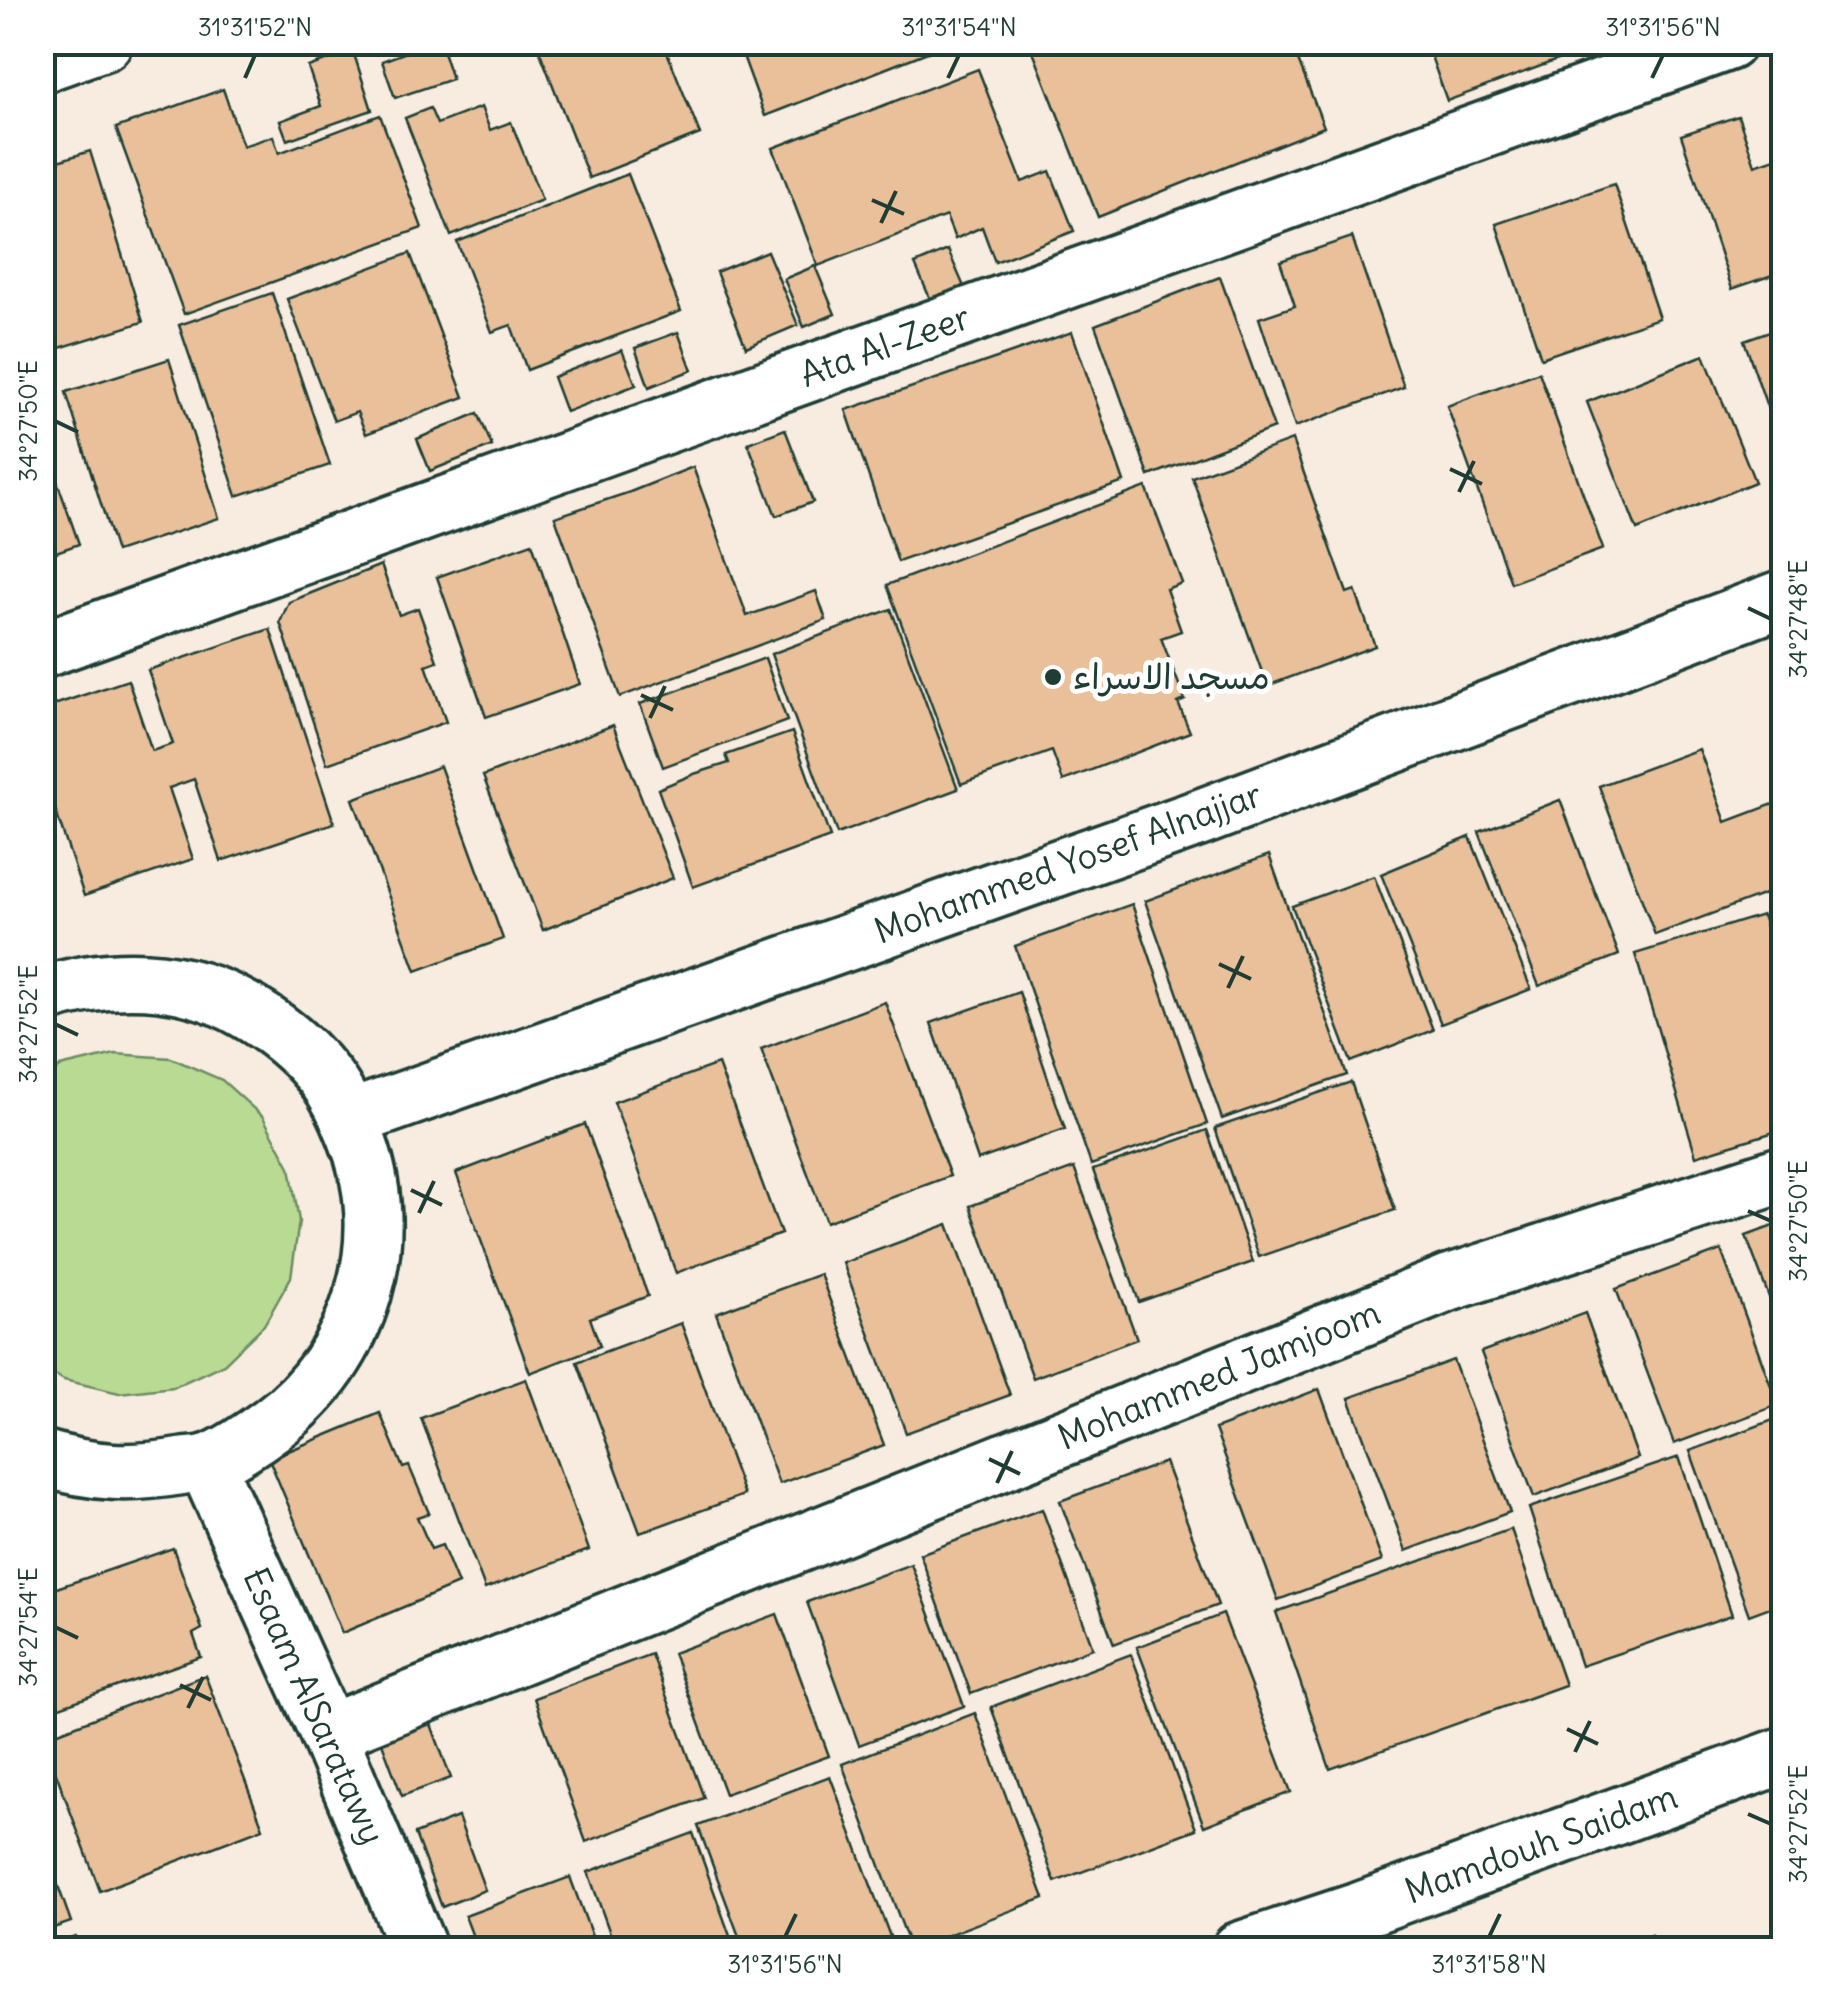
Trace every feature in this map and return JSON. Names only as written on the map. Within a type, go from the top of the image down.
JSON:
[{"type":"street","points":[[42,64],[104,42]]},
{"type":"street","name":"Ata Al-Zeer","points":[[42,650],[1728,42]]},
{"type":"street","name":"Mohammed Yosef Alnajjar","points":[[350,1118],[1199,818],[1784,598]]},
{"type":"street","points":[[42,996],[108,980],[150,980],[192,988],[232,1002],[268,1023],[300,1050],[328,1082],[350,1118],[371,1187],[374,1224],[364,1294],[352,1328],[312,1389],[258,1435],[206,1463],[150,1472],[111,1473],[42,1458]]},
{"type":"street","name":"Mohammed Jamjoom","points":[[328,1732],[1448,1283],[1784,1174]]},
{"type":"street","name":"Esaam AlSaratawy","points":[[206,1463],[328,1732],[419,1950]]},
{"type":"street","name":"Mamdouh Saidam","points":[[1240,1950],[1361,1910],[1784,1755]]},
{"type":"green space","points":[[115,1054],[171,1058],[222,1080],[263,1117],[290,1167],[299,1221],[291,1277],[264,1325],[224,1364],[174,1387],[119,1393],[64,1380],[42,1367],[43,1080],[60,1067]]},
{"type":"building","points":[[440,42],[452,79],[395,98],[382,61]]},
{"type":"building","points":[[536,42],[663,42],[700,134],[589,178]]},
{"type":"building","points":[[738,42],[953,42],[765,116]]},
{"type":"building","points":[[1291,42],[1324,127],[1098,217],[1030,44]]},
{"type":"building","points":[[1426,42],[1563,42],[1568,56],[1447,101]]},
{"type":"building","points":[[353,51],[372,110],[287,140],[280,121],[321,106],[308,67]]},
{"type":"building","points":[[978,69],[1022,182],[1050,171],[1074,231],[995,262],[982,227],[955,239],[946,216],[818,266],[773,148]]},
{"type":"building","points":[[223,89],[243,146],[273,136],[279,153],[380,115],[422,228],[184,314],[116,128]]},
{"type":"building","points":[[481,107],[490,130],[511,122],[542,200],[451,236],[405,118],[430,108],[437,124]]},
{"type":"building","points":[[1738,116],[1755,165],[1784,155],[1784,271],[1732,289],[1681,135]]},
{"type":"building","points":[[90,151],[143,322],[50,351],[42,326],[42,166]]},
{"type":"building","points":[[628,174],[681,311],[527,370],[511,325],[492,332],[457,242]]},
{"type":"building","points":[[1614,184],[1659,318],[1541,358],[1496,224]]},
{"type":"building","points":[[1352,237],[1404,387],[1295,427],[1259,318],[1295,306],[1280,261]]},
{"type":"building","points":[[948,250],[965,289],[932,303],[915,264]]},
{"type":"building","points":[[767,251],[798,325],[746,347],[716,272]]},
{"type":"building","points":[[410,253],[464,397],[366,434],[357,412],[334,421],[287,299]]},
{"type":"building","points":[[815,266],[835,314],[804,327],[784,279]]},
{"type":"building","points":[[1220,277],[1274,428],[1149,476],[1095,325]]},
{"type":"building","points":[[272,293],[330,465],[237,496],[179,325]]},
{"type":"building","points":[[1784,326],[1784,456],[1744,340]]},
{"type":"building","points":[[678,332],[692,370],[649,387],[635,348]]},
{"type":"building","points":[[1072,332],[1124,482],[898,562],[846,410]]},
{"type":"building","points":[[622,350],[636,385],[566,412],[553,377]]},
{"type":"building","points":[[1704,355],[1755,482],[1637,530],[1587,402]]},
{"type":"building","points":[[169,359],[219,518],[116,552],[66,392]]},
{"type":"building","points":[[1539,372],[1603,549],[1511,583],[1447,406]]},
{"type":"building","points":[[478,413],[492,446],[430,471],[417,439]]},
{"type":"building","points":[[785,429],[813,502],[776,516],[748,443]]},
{"type":"building","points":[[42,438],[79,544],[42,557]]},
{"type":"building","points":[[1292,440],[1347,593],[1355,590],[1375,646],[1267,686],[1192,477]]},
{"type":"building","points":[[693,467],[747,616],[816,591],[826,620],[620,697],[555,517]]},
{"type":"building","points":[[1146,487],[1182,583],[1166,589],[1181,631],[1161,638],[1185,700],[1178,703],[1190,732],[1063,781],[1052,751],[961,784],[887,585]]},
{"type":"building","points":[[532,543],[580,684],[486,717],[437,577]]},
{"type":"building","points":[[381,565],[399,615],[418,608],[437,661],[426,665],[446,722],[327,764],[280,622],[289,602]]},
{"type":"building","points":[[891,609],[958,789],[837,834],[771,654]]},
{"type":"building","points":[[270,629],[334,823],[221,861],[194,779],[169,788],[193,859],[84,896],[42,770],[42,709],[128,680],[152,751],[173,744],[148,670]]},
{"type":"building","points":[[765,658],[787,721],[663,767],[640,704]]},
{"type":"building","points":[[613,725],[673,878],[543,930],[483,776]]},
{"type":"building","points":[[792,732],[830,837],[693,887],[658,789],[729,763],[726,755]]},
{"type":"building","points":[[1699,749],[1726,822],[1784,800],[1784,887],[1655,935],[1599,786]]},
{"type":"building","points":[[1784,760],[1784,793],[1773,764]]},
{"type":"building","points":[[440,766],[503,939],[416,971],[353,799]]},
{"type":"building","points":[[1560,800],[1619,955],[1539,986],[1479,832]]},
{"type":"building","points":[[1470,837],[1531,989],[1441,1024],[1381,874]]},
{"type":"building","points":[[1269,855],[1347,1075],[1222,1119],[1145,901]]},
{"type":"building","points":[[1374,876],[1433,1030],[1351,1062],[1292,906]]},
{"type":"building","points":[[1784,903],[1784,963],[1765,909]]},
{"type":"building","points":[[1132,904],[1207,1124],[1091,1165],[1015,946]]},
{"type":"building","points":[[1762,915],[1784,985],[1784,1129],[1696,1156],[1635,954]]},
{"type":"building","points":[[1019,992],[1065,1129],[978,1160],[931,1023]]},
{"type":"building","points":[[885,1002],[950,1176],[826,1222],[761,1049]]},
{"type":"building","points":[[718,1064],[781,1234],[676,1273],[614,1102]]},
{"type":"building","points":[[1351,1082],[1395,1210],[1259,1257],[1215,1128]]},
{"type":"building","points":[[585,1124],[648,1296],[590,1318],[600,1346],[530,1373],[456,1173]]},
{"type":"building","points":[[1207,1130],[1253,1262],[1139,1302],[1093,1170]]},
{"type":"building","points":[[1074,1168],[1137,1339],[1033,1378],[970,1206]]},
{"type":"building","points":[[1784,1222],[1784,1337],[1746,1236]]},
{"type":"building","points":[[948,1224],[1010,1395],[906,1433],[843,1263]]},
{"type":"building","points":[[1721,1250],[1778,1405],[1674,1444],[1616,1289]]},
{"type":"building","points":[[820,1274],[884,1445],[779,1484],[716,1313]]},
{"type":"building","points":[[1585,1313],[1638,1458],[1534,1497],[1481,1352]]},
{"type":"building","points":[[681,1323],[744,1495],[640,1533],[577,1362]]},
{"type":"building","points":[[1453,1360],[1510,1512],[1406,1551],[1349,1398]]},
{"type":"building","points":[[526,1379],[589,1550],[485,1589],[421,1418]]},
{"type":"building","points":[[1319,1389],[1382,1561],[1278,1600],[1215,1429]]},
{"type":"building","points":[[380,1413],[403,1468],[409,1466],[429,1513],[417,1517],[431,1549],[442,1545],[458,1584],[342,1633],[269,1459]]},
{"type":"building","points":[[1781,1417],[1784,1602],[1749,1615],[1690,1451]]},
{"type":"building","points":[[1679,1457],[1732,1615],[1581,1666],[1529,1508]]},
{"type":"building","points":[[1165,1462],[1218,1605],[1114,1644],[1060,1501]]},
{"type":"building","points":[[1042,1509],[1093,1648],[971,1694],[920,1554]]},
{"type":"building","points":[[1511,1529],[1565,1685],[1330,1769],[1276,1612]]},
{"type":"building","points":[[173,1548],[202,1629],[193,1634],[201,1657],[54,1709],[42,1677],[42,1593]]},
{"type":"building","points":[[911,1564],[964,1706],[859,1745],[807,1602]]},
{"type":"building","points":[[777,1614],[829,1756],[725,1794],[673,1653]]},
{"type":"building","points":[[1223,1614],[1291,1792],[1204,1826],[1137,1647]]},
{"type":"building","points":[[651,1654],[704,1798],[586,1842],[534,1698]]},
{"type":"building","points":[[1131,1654],[1196,1829],[1055,1882],[991,1707]]},
{"type":"building","points":[[205,1675],[263,1828],[100,1891],[43,1738]]},
{"type":"building","points":[[975,1713],[1044,1898],[911,1949],[842,1764]]},
{"type":"building","points":[[428,1716],[451,1778],[402,1796],[379,1735]]},
{"type":"building","points":[[830,1776],[895,1950],[744,1950],[698,1826]]},
{"type":"building","points":[[458,1817],[485,1890],[442,1907],[415,1834]]},
{"type":"building","points":[[693,1833],[735,1950],[616,1950],[588,1872]]},
{"type":"building","points":[[42,1841],[71,1922],[42,1932]]},
{"type":"building","points":[[570,1877],[597,1950],[478,1950],[465,1916]]},
{"type":"building","points":[[1651,1935],[1657,1950],[1616,1950]]},
{"type":"building","points":[[75,1937],[80,1950],[42,1950],[42,1949]]},
{"type":"place","name":"مسجد الاسراء","points":[[1053,677]]}]
